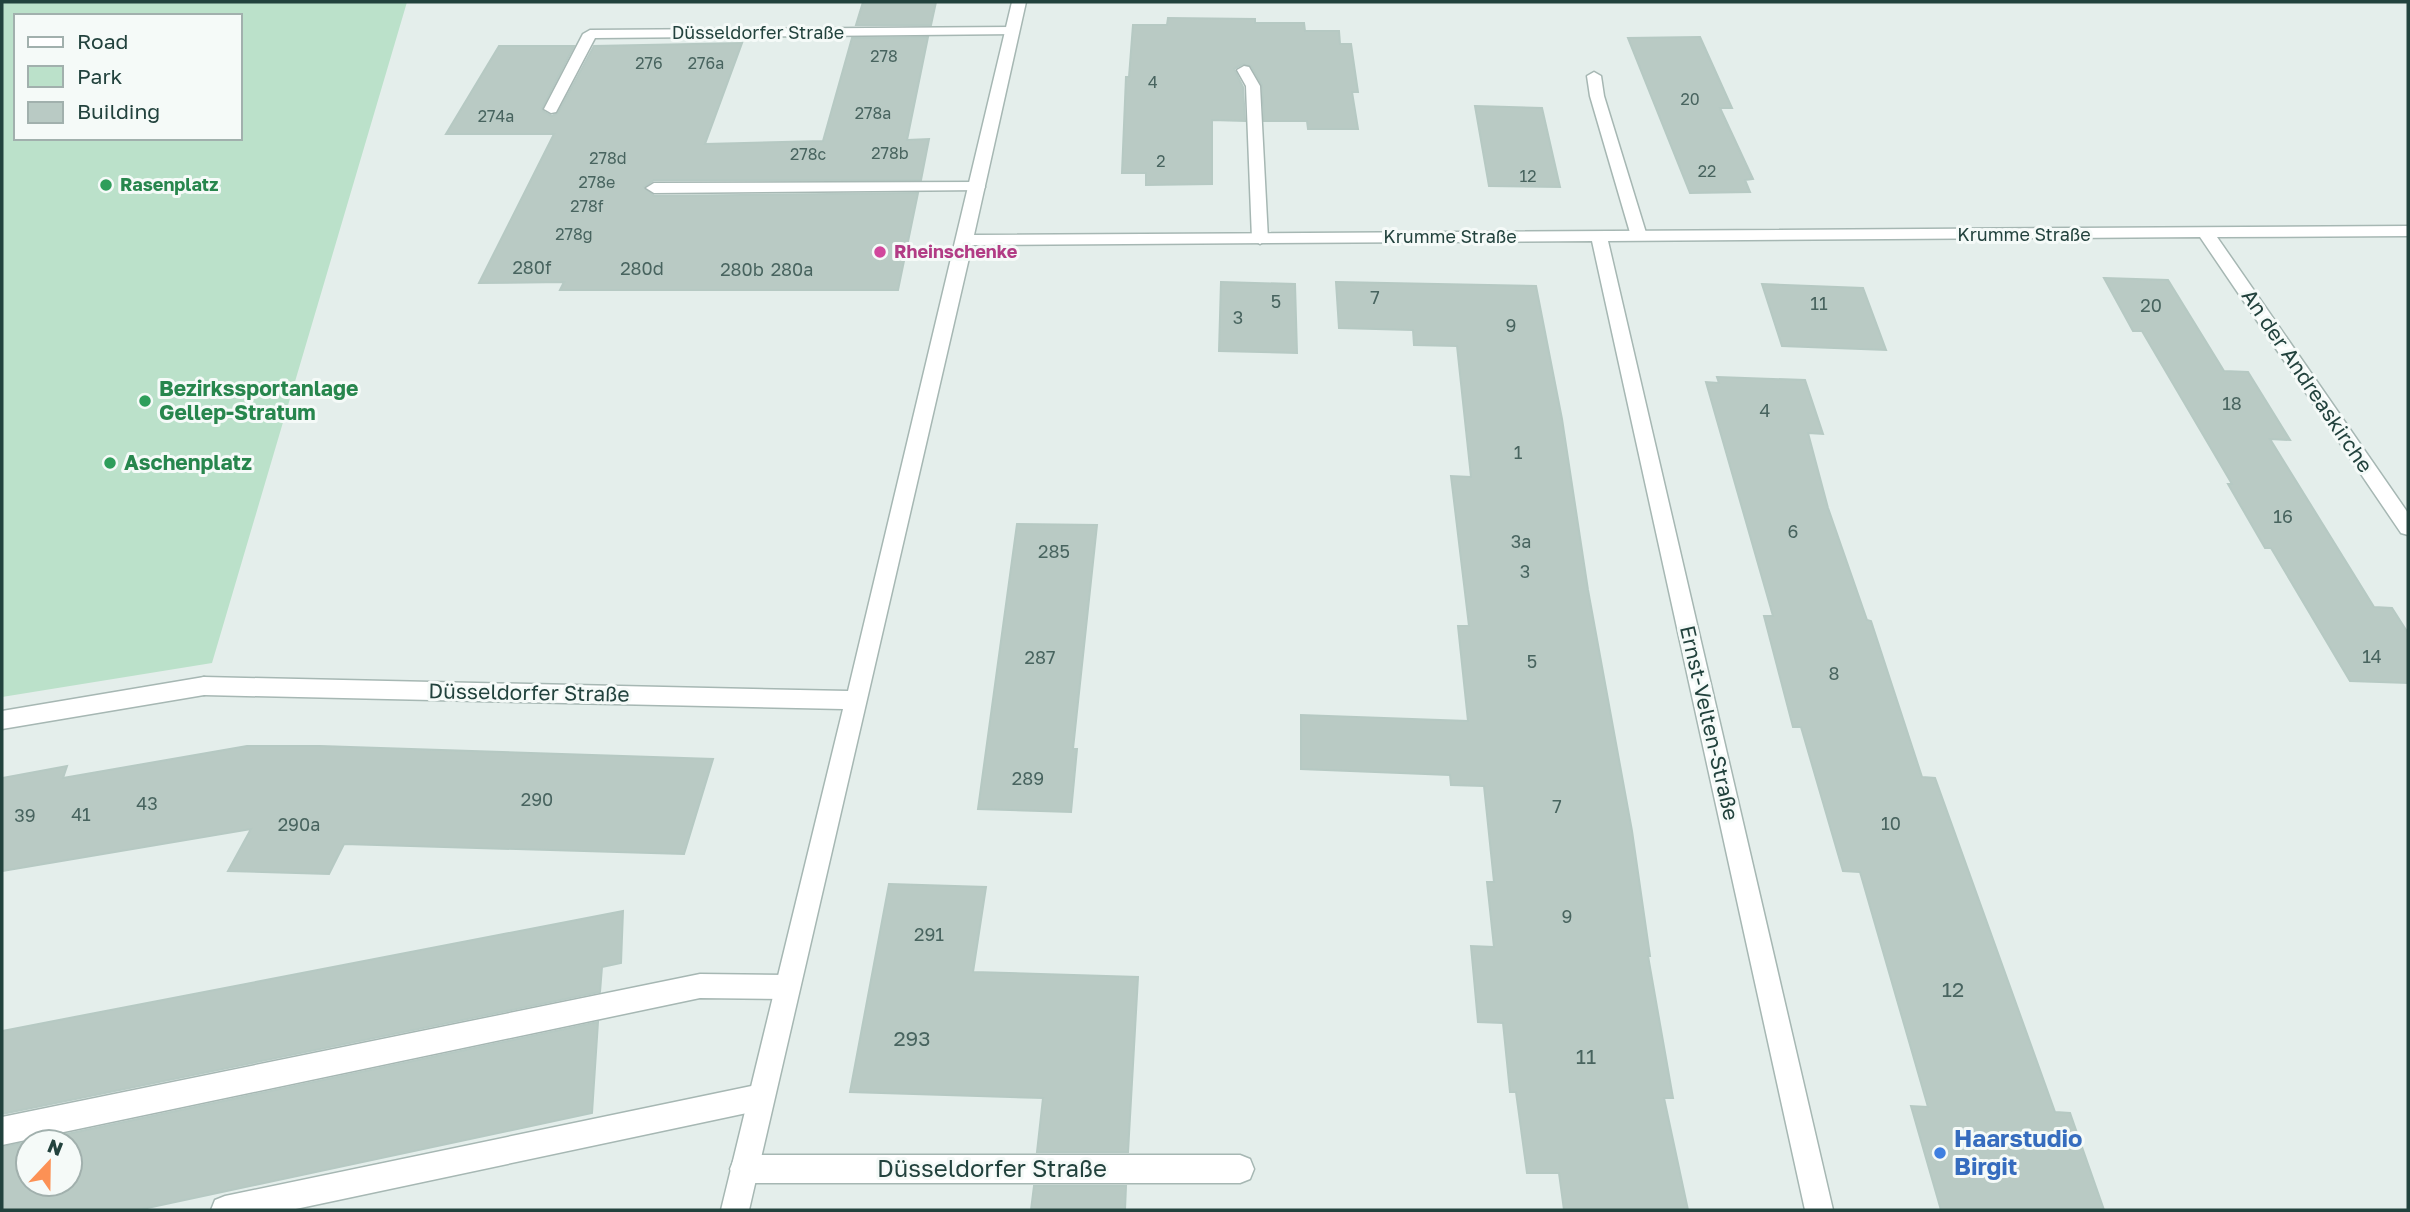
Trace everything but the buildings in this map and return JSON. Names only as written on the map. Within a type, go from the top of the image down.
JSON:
[{"type":"street","points":[[735,1210],[917,447],[1019,2]]},
{"type":"street","name":"Düsseldorfer Straße","points":[[551,110],[590,34],[1012,31]]},
{"type":"street","points":[[1244,70],[1253,86],[1260,239]]},
{"type":"street","points":[[1594,76],[1597,96],[1639,236]]},
{"type":"street","points":[[654,188],[976,187]]},
{"type":"street","name":"Krumme Straße","points":[[964,240],[2408,231]]},
{"type":"street","name":"An der Andreaskirche","points":[[2206,234],[2408,528]]},
{"type":"street","name":"Ernst-Velten-Straße","points":[[1599,236],[1819,1210]]},
{"type":"street","name":"Düsseldorfer Straße","points":[[2,720],[204,686],[855,700]]},
{"type":"street","points":[[2,1130],[700,986],[787,987]]},
{"type":"street","points":[[225,1210],[761,1097]]},
{"type":"street","name":"Düsseldorfer Straße","points":[[744,1169],[1240,1169]]},
{"type":"green space","name":"Bezirkssportanlage Gellep-Stratum","points":[[2,2],[407,2],[212,663],[2,697]]},
{"type":"place","name":"Rasenplatz","points":[[106,185]]},
{"type":"place","name":"Rheinschenke","points":[[880,252]]},
{"type":"place","name":"Bezirkssportanlage Gellep-Stratum","points":[[145,401]]},
{"type":"place","name":"Aschenplatz","points":[[110,463]]},
{"type":"place","name":"Haarstudio Birgit","points":[[1940,1153]]}]
